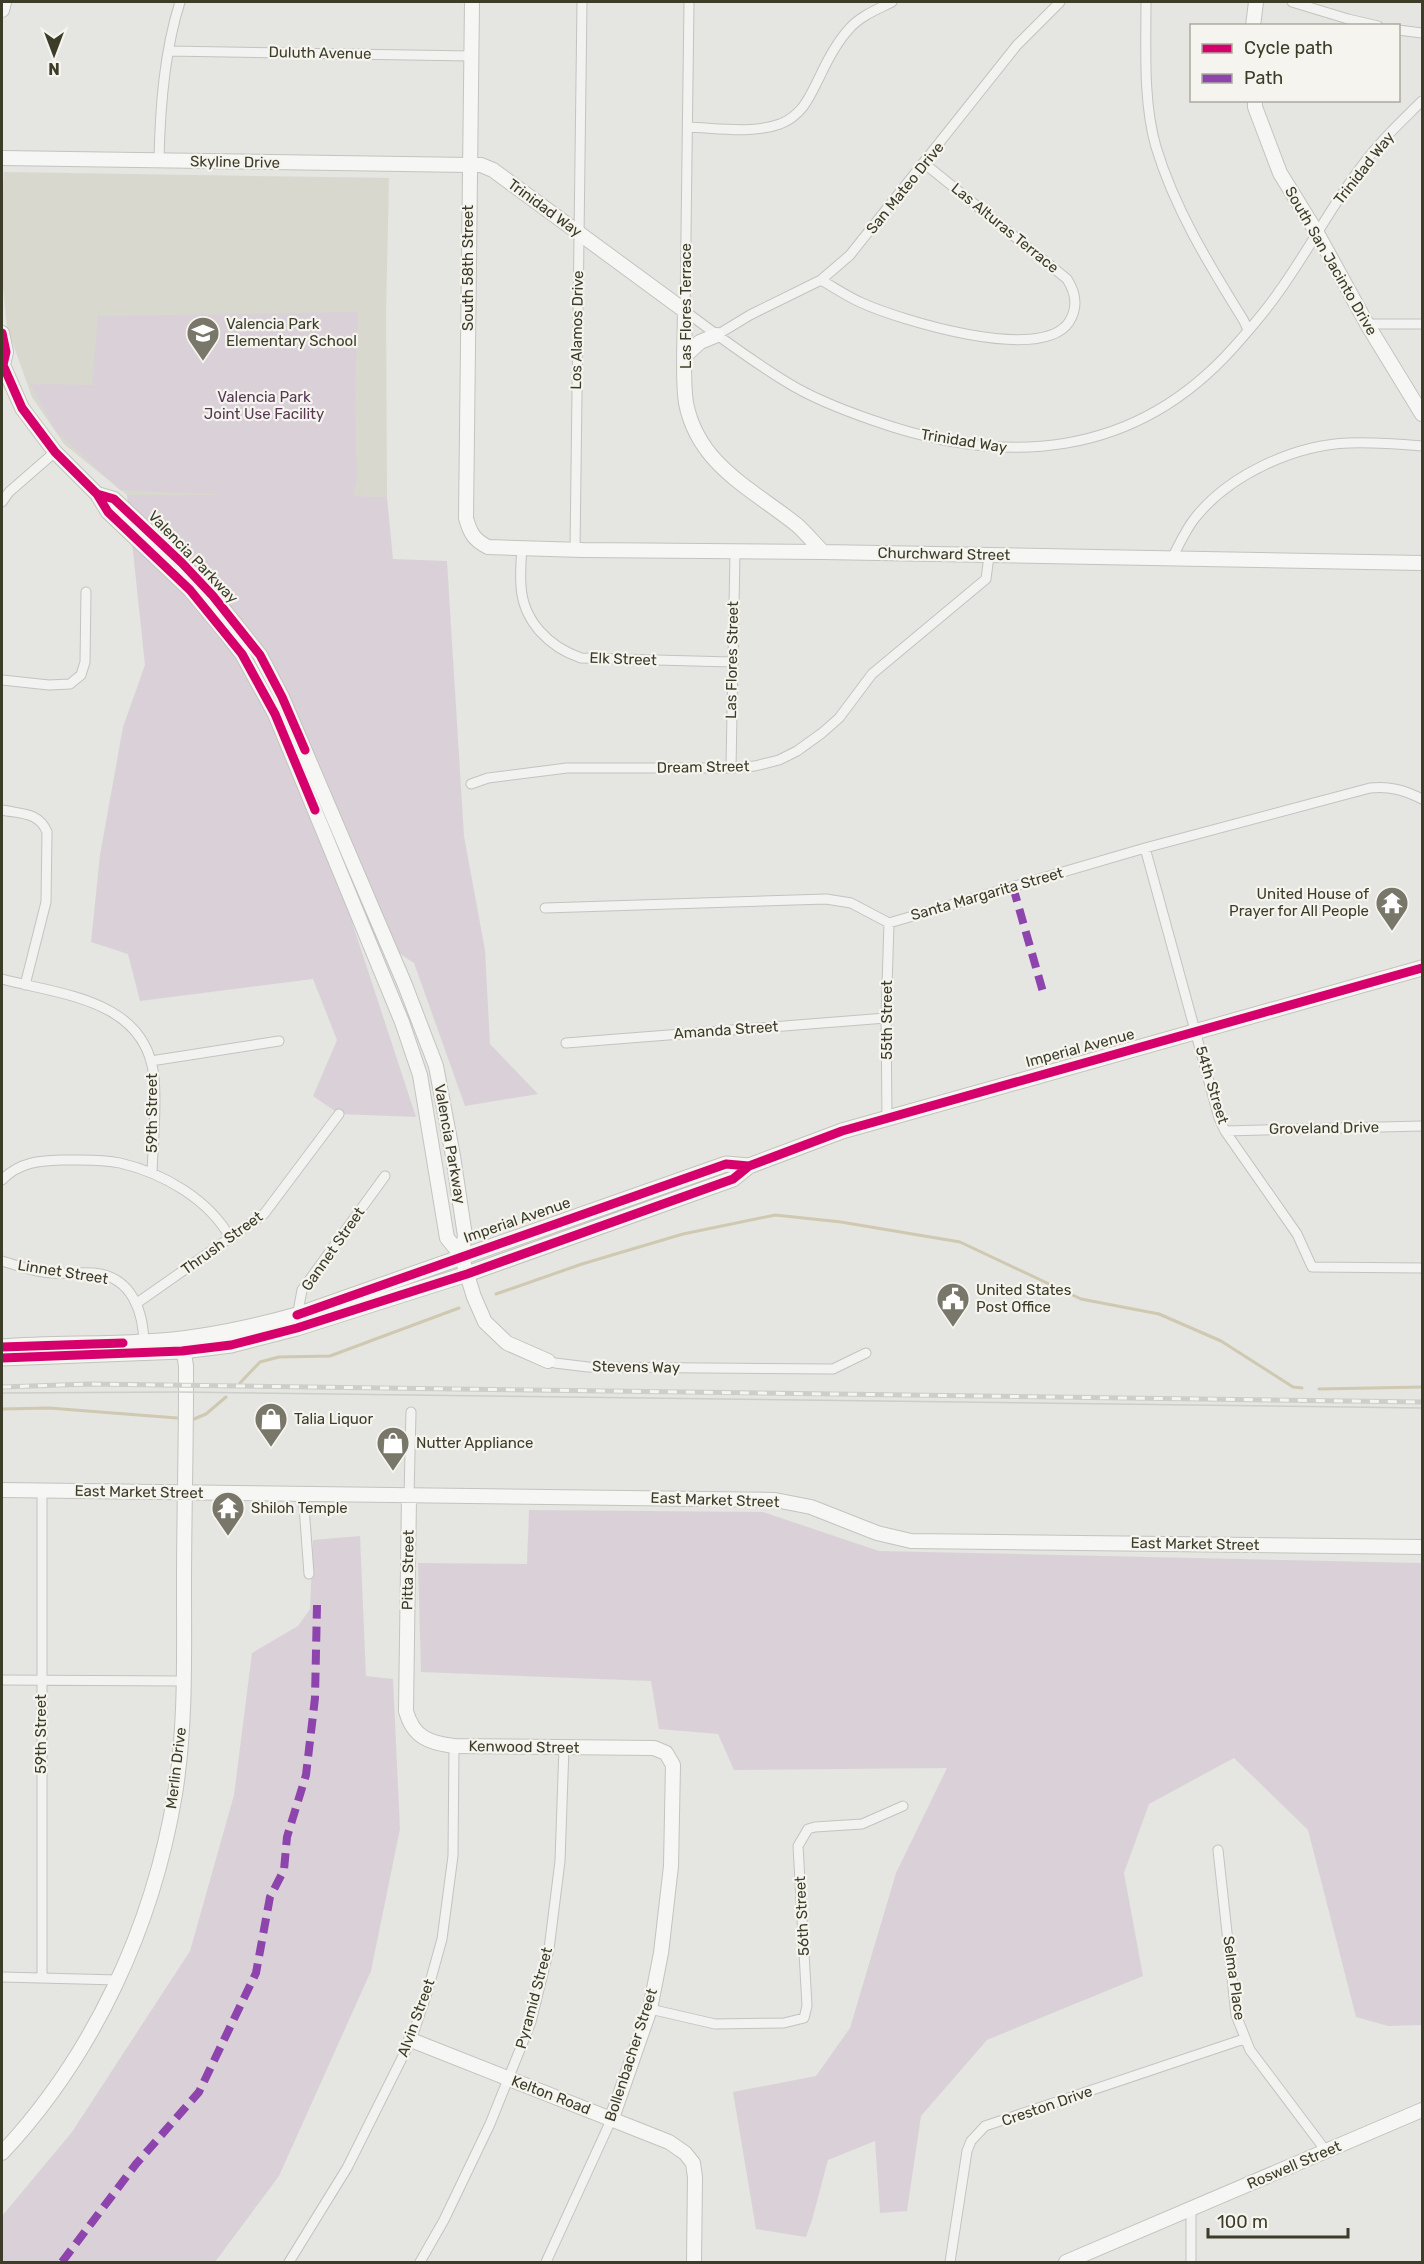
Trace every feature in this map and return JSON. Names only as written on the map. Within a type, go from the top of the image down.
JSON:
[{"type":"main road","name":"Imperial Avenue","points":[[297,1322],[467,1274],[733,1179],[749,1166],[842,1131],[1422,968]]},
{"type":"main road","name":"Imperial Avenue","points":[[2,1358],[144,1347],[231,1345],[297,1322],[461,1256],[726,1164],[749,1166]]},
{"type":"main road","name":"Imperial Avenue","points":[[2,1347],[144,1347]]},
{"type":"street","points":[[2,10],[4,2]]},
{"type":"street","points":[[159,161],[162,102],[169,51],[180,2]]},
{"type":"street","name":"South 58th Street","points":[[470,534],[466,518],[465,492],[472,2]]},
{"type":"street","name":"Los Alamos Drive","points":[[575,550],[582,2]]},
{"type":"street","name":"Las Flores Terrace","points":[[689,2],[685,311],[685,389],[689,413],[697,436],[710,456],[727,474],[799,527],[823,552]]},
{"type":"street","points":[[688,127],[756,128],[779,124],[790,119],[810,99],[835,47],[850,28],[860,19],[892,2]]},
{"type":"street","name":"San Mateo Drive","points":[[717,335],[750,315],[821,280],[850,255],[925,164],[1017,45],[1060,2]]},
{"type":"street","points":[[1146,2],[1146,85],[1156,146],[1182,214],[1198,247],[1248,330]]},
{"type":"street","points":[[1253,24],[1256,2]]},
{"type":"street","points":[[1292,2],[1369,24]]},
{"type":"street","points":[[1400,30],[1422,33]]},
{"type":"street","name":"Duluth Avenue","points":[[169,51],[471,56]]},
{"type":"street","name":"Trinidad Way","points":[[469,165],[481,165],[494,170],[717,335],[789,383],[827,403],[925,436],[976,445],[1019,448],[1071,443],[1100,436],[1142,418],[1203,377],[1248,330],[1278,294],[1368,158],[1422,101]]},
{"type":"street","name":"South San Jacinto Drive","points":[[1255,102],[1280,173],[1317,233],[1367,324],[1418,398],[1422,414]]},
{"type":"street","name":"Skyline Drive","points":[[2,158],[469,165]]},
{"type":"street","name":"Las Alturas Terrace","points":[[821,280],[860,303],[913,322],[964,334],[992,338],[1038,339],[1057,334],[1066,326],[1073,313],[1075,299],[1067,279],[925,164]]},
{"type":"street","points":[[1367,324],[1422,324]]},
{"type":"street","name":"Valencia Parkway","points":[[2,333],[6,352],[2,365],[22,408],[55,452],[97,494],[114,499],[182,563],[213,596],[260,655],[282,697],[405,984],[436,1066],[465,1236],[461,1256]]},
{"type":"street","points":[[686,355],[700,342],[717,335]]},
{"type":"street","points":[[1172,558],[1194,518],[1248,473],[1273,461],[1299,451],[1347,443],[1422,446]]},
{"type":"street","points":[[2,502],[9,492],[55,452]]},
{"type":"street","name":"Churchward Street","points":[[470,534],[478,542],[489,546],[575,550],[823,552],[1422,563]]},
{"type":"street","name":"Elk Street","points":[[522,547],[521,586],[525,605],[540,632],[563,651],[581,658],[732,662]]},
{"type":"street","name":"Las Flores Street","points":[[731,768],[735,552]]},
{"type":"street","name":"Dream Street","points":[[471,784],[488,778],[567,768],[731,768],[755,766],[779,760],[797,751],[822,733],[839,718],[872,674],[986,579],[989,556]]},
{"type":"street","points":[[2,680],[49,685],[70,684],[81,675],[85,662],[86,592]]},
{"type":"street","name":"Santa Margarita Street","points":[[889,922],[1145,848],[1370,788],[1386,786],[1422,799]]},
{"type":"street","points":[[2,810],[36,817],[43,823],[46,832],[46,902],[25,985],[2,979]]},
{"type":"street","name":"54th Street","points":[[1145,848],[1219,1118],[1225,1131],[1297,1234],[1312,1267],[1422,1268]]},
{"type":"street","points":[[545,908],[826,898],[851,903],[889,922]]},
{"type":"street","name":"55th Street","points":[[887,1117],[886,1018],[889,922]]},
{"type":"street","name":"59th Street","points":[[25,985],[100,1005],[129,1023],[142,1041],[151,1061],[154,1086],[152,1173]]},
{"type":"street","name":"Amanda Street","points":[[566,1042],[886,1018]]},
{"type":"street","points":[[151,1061],[279,1041]]},
{"type":"street","name":"Thrush Street","points":[[137,1303],[264,1214],[339,1114]]},
{"type":"street","name":"Groveland Drive","points":[[1225,1131],[1422,1126]]},
{"type":"street","points":[[2,1180],[20,1166],[36,1161],[93,1160],[118,1163],[152,1173],[180,1188],[202,1204],[219,1221],[231,1239]]},
{"type":"street","name":"Gannet Street","points":[[297,1322],[302,1290],[385,1176]]},
{"type":"street","name":"Stevens Way","points":[[461,1256],[485,1322],[507,1343],[555,1363],[588,1367],[833,1369],[866,1353]]},
{"type":"street","name":"Linnet Street","points":[[4,1261],[43,1272],[101,1274],[122,1284],[137,1303]]},
{"type":"street","points":[[137,1303],[144,1347]]},
{"type":"street","name":"Merlin Drive","points":[[2,2153],[25,2127],[80,2052],[118,1980],[161,1862],[175,1793],[184,1681],[186,1376],[182,1345]]},
{"type":"street","name":"Pitta Street","points":[[411,1412],[406,1711],[411,1726]]},
{"type":"street","name":"East Market Street","points":[[2,1490],[775,1500],[811,1507],[887,1537],[923,1542],[1422,1547]]},
{"type":"street","name":"59th Street","points":[[42,1491],[42,1978]]},
{"type":"street","points":[[303,1493],[309,1574]]},
{"type":"street","points":[[2,1680],[184,1681]]},
{"type":"street","name":"Kenwood Street","points":[[411,1726],[426,1740],[435,1744],[454,1746],[643,1748]]},
{"type":"street","name":"Alvin Street","points":[[289,2262],[347,2168],[411,2040],[427,1993],[442,1939],[453,1856],[454,1746]]},
{"type":"street","name":"Pyramid Street","points":[[420,2262],[449,2210],[490,2124],[531,2022],[549,1948],[560,1861],[564,1747]]},
{"type":"street","name":"Bollenbacher Street","points":[[546,2262],[612,2118],[650,2009],[667,1908],[674,1770],[666,1753],[659,1749],[643,1748]]},
{"type":"street","name":"56th Street","points":[[650,2009],[715,2024],[784,2024],[804,2018],[807,2006],[798,1846],[808,1829],[862,1824],[903,1806]]},
{"type":"street","name":"Selma Place","points":[[1218,1850],[1236,2015],[1244,2039],[1326,2151]]},
{"type":"street","points":[[2,1977],[118,1980]]},
{"type":"street","name":"Creston Drive","points":[[951,2262],[967,2151],[971,2141],[985,2126],[1244,2039]]},
{"type":"street","name":"Kelton Road","points":[[411,2040],[612,2118],[669,2142],[685,2153],[693,2163],[695,2177],[694,2262]]},
{"type":"street","name":"Roswell Street","points":[[1066,2262],[1422,2110]]},
{"type":"street","points":[[1191,2209],[1191,2262]]},
{"type":"shaded area","name":"Valencia Park Elementary School","points":[[4,172],[389,178],[386,312],[387,497],[127,495],[64,444],[32,397],[7,327],[2,277]]},
{"type":"green space","name":"Valencia Park Joint Use Facility","points":[[358,312],[355,396],[357,481],[353,496],[387,497],[393,559],[447,561],[464,836],[485,950],[490,1044],[538,1094],[465,1106],[414,963],[352,922],[416,1117],[339,1114],[313,1096],[337,1040],[313,979],[140,1001],[128,954],[91,942],[100,855],[123,727],[145,665],[127,495],[228,495],[120,490],[56,431],[30,384],[92,385],[98,316]]},
{"type":"green space","points":[[529,1510],[763,1512],[879,1551],[1422,1563],[1422,2025],[1388,2026],[1356,2017],[1308,1830],[1234,1758],[1149,1804],[1124,1873],[1143,1976],[987,2040],[921,2116],[907,2211],[880,2213],[875,2141],[828,2160],[806,2237],[756,2229],[733,2092],[816,2076],[850,2028],[896,1873],[947,1768],[734,1770],[718,1734],[659,1729],[651,1681],[421,1672],[418,1563],[527,1564]]},
{"type":"green space","points":[[360,1536],[366,1676],[393,1679],[400,1829],[371,1971],[279,2176],[215,2262],[2,2262],[2,2216],[72,2132],[190,1951],[234,1795],[252,1653],[298,1626],[310,1609],[313,1540]]},
{"type":"waterway","points":[[496,1294],[582,1264],[683,1234],[775,1215],[841,1222],[960,1242],[1081,1299],[1159,1314],[1221,1341],[1293,1387],[1302,1388]]},
{"type":"waterway","points":[[240,1383],[260,1362],[279,1357],[330,1356],[459,1308]]},
{"type":"waterway","points":[[1319,1389],[1422,1387]]},
{"type":"waterway","points":[[194,1419],[206,1414],[226,1397]]},
{"type":"waterway","points":[[2,1409],[49,1408],[177,1418]]},
{"type":"tram line","points":[[2,1393],[179,1392],[1422,1408]]},
{"type":"railway","points":[[2,1387],[90,1384],[1422,1402]]},
{"type":"marked path","points":[[1013,887],[1043,992]]},
{"type":"marked path","points":[[62,2262],[136,2164],[199,2092],[256,1973],[270,1897],[284,1870],[287,1837],[306,1775],[315,1698],[317,1605]]},
{"type":"cycle path","points":[[2,333],[6,352],[3,365],[22,408],[55,452],[97,494],[108,512],[190,590],[242,654],[275,714],[315,810]]},
{"type":"cycle path","points":[[97,494],[114,499],[182,563],[213,596],[260,655],[282,697],[305,750]]},
{"type":"cycle path","points":[[2,1358],[182,1351],[231,1345],[297,1328],[467,1274],[733,1179],[749,1166],[842,1131],[1422,968]]},
{"type":"cycle path","points":[[297,1315],[726,1164],[749,1166]]},
{"type":"cycle path","points":[[2,1347],[123,1343]]},
{"type":"place","name":"Valencia Park Elementary School","points":[[203,362]]},
{"type":"place","name":"United House of Prayer for All People","points":[[1392,932]]},
{"type":"place","name":"United States Post Office","points":[[953,1328]]},
{"type":"place","name":"Talia Liquor","points":[[271,1448]]},
{"type":"place","name":"Nutter Appliance","points":[[393,1472]]},
{"type":"place","name":"Shiloh Temple","points":[[228,1537]]}]
